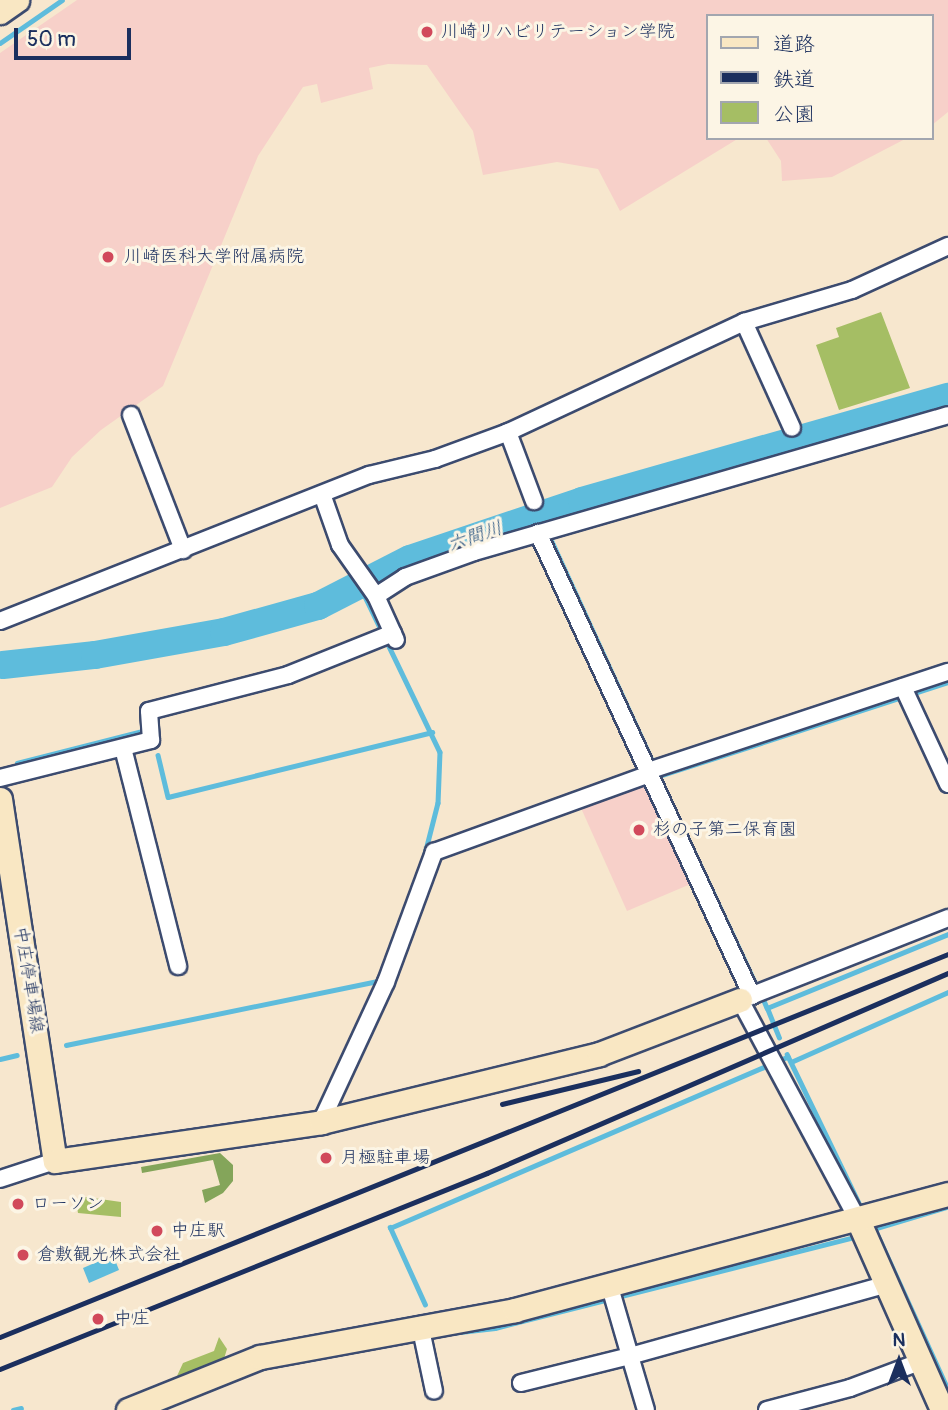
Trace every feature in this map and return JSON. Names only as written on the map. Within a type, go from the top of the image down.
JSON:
[{"type":"street","points":[[0,12],[17,0]]},
{"type":"street","points":[[0,621],[322,494],[508,432],[744,322],[852,290],[948,246]]},
{"type":"street","points":[[744,322],[792,428]]},
{"type":"street","points":[[131,415],[183,550]]},
{"type":"street","points":[[375,594],[405,577],[543,531],[948,415]]},
{"type":"street","points":[[508,432],[534,502]]},
{"type":"street","points":[[0,778],[150,740],[149,711],[288,675],[390,637],[375,594],[362,572],[340,545],[322,494]]},
{"type":"street","points":[[543,531],[753,995],[774,1062],[865,1225],[887,1284],[944,1405]]},
{"type":"street","points":[[321,1122],[386,982],[434,852],[652,773],[905,692],[948,673]]},
{"type":"street","points":[[905,692],[948,784]]},
{"type":"street","points":[[123,748],[178,966]]},
{"type":"street","name":"中庄停車場線","points":[[0,799],[55,1161]]},
{"type":"street","points":[[0,1179],[55,1161],[321,1122],[599,1054],[948,918]]},
{"type":"street","points":[[128,1410],[261,1357],[420,1325],[613,1295],[865,1225],[948,1194]]},
{"type":"street","points":[[521,1383],[630,1356],[887,1284]]},
{"type":"street","points":[[613,1295],[646,1410]]},
{"type":"street","points":[[420,1325],[434,1391]]},
{"type":"street","points":[[766,1410],[850,1388],[922,1361]]},
{"type":"shaded area","name":"川崎医科大学附属病院","points":[[77,0],[948,0],[948,112],[934,123],[934,14],[706,14],[706,140],[736,140],[620,211],[598,169],[557,162],[483,175],[473,131],[427,65],[388,64],[369,68],[373,89],[321,103],[317,84],[303,87],[258,156],[163,386],[101,430],[72,457],[52,487],[0,508],[0,53]]},
{"type":"shaded area","points":[[767,140],[903,140],[832,177],[782,181],[781,161]]},
{"type":"shaded area","points":[[647,783],[693,883],[627,911],[581,808]]},
{"type":"green space","points":[[881,312],[910,388],[839,410],[816,345],[839,337],[836,328]]},
{"type":"green space","points":[[220,1153],[233,1165],[233,1181],[223,1193],[205,1203],[202,1190],[220,1185],[213,1160],[142,1173],[141,1167]]},
{"type":"green space","points":[[86,1197],[121,1202],[121,1217],[78,1213],[76,1202]]},
{"type":"green space","points":[[219,1337],[227,1349],[223,1362],[177,1376],[183,1363],[214,1351]]},
{"type":"water","points":[[113,1255],[119,1270],[89,1283],[83,1268]]},
{"type":"waterway","points":[[0,43],[62,0]]},
{"type":"waterway","name":"六間川","points":[[3,665],[95,655],[224,632],[318,606],[410,559],[582,501],[948,397]]},
{"type":"waterway","points":[[540,515],[545,527]]},
{"type":"waterway","points":[[549,535],[655,766]]},
{"type":"waterway","points":[[360,586],[440,752],[438,803],[424,858]]},
{"type":"waterway","points":[[656,777],[948,682]]},
{"type":"waterway","points":[[17,763],[139,732]]},
{"type":"waterway","points":[[158,755],[168,797],[432,732]]},
{"type":"waterway","points":[[658,774],[758,988]]},
{"type":"waterway","points":[[779,1038],[767,1008],[948,934]]},
{"type":"waterway","points":[[66,1045],[379,981]]},
{"type":"waterway","points":[[791,1062],[948,992]]},
{"type":"waterway","points":[[762,996],[767,1008]]},
{"type":"waterway","points":[[787,1054],[863,1211]]},
{"type":"waterway","points":[[0,1059],[17,1055]]},
{"type":"waterway","points":[[425,1305],[390,1228],[788,1057]]},
{"type":"waterway","points":[[948,1207],[875,1229],[948,1389]]},
{"type":"waterway","points":[[451,1333],[495,1328],[858,1236]]},
{"type":"waterway","points":[[13,1410],[21,1408]]},
{"type":"railway","points":[[0,1337],[948,954]]},
{"type":"railway","points":[[0,1369],[487,1173],[948,973]]},
{"type":"railway","points":[[502,1104],[638,1071]]},
{"type":"place","name":"川崎リハビリテーション学院","points":[[427,32]]},
{"type":"place","name":"川崎医科大学附属病院","points":[[108,257]]},
{"type":"place","name":"杉の子第二保育園","points":[[639,830]]},
{"type":"place","name":"月極駐車場","points":[[326,1158]]},
{"type":"place","name":"ローソン","points":[[18,1204]]},
{"type":"place","name":"中庄駅","points":[[157,1231]]},
{"type":"place","name":"倉敷観光株式会社","points":[[23,1255]]},
{"type":"place","name":"中庄","points":[[98,1319]]}]
